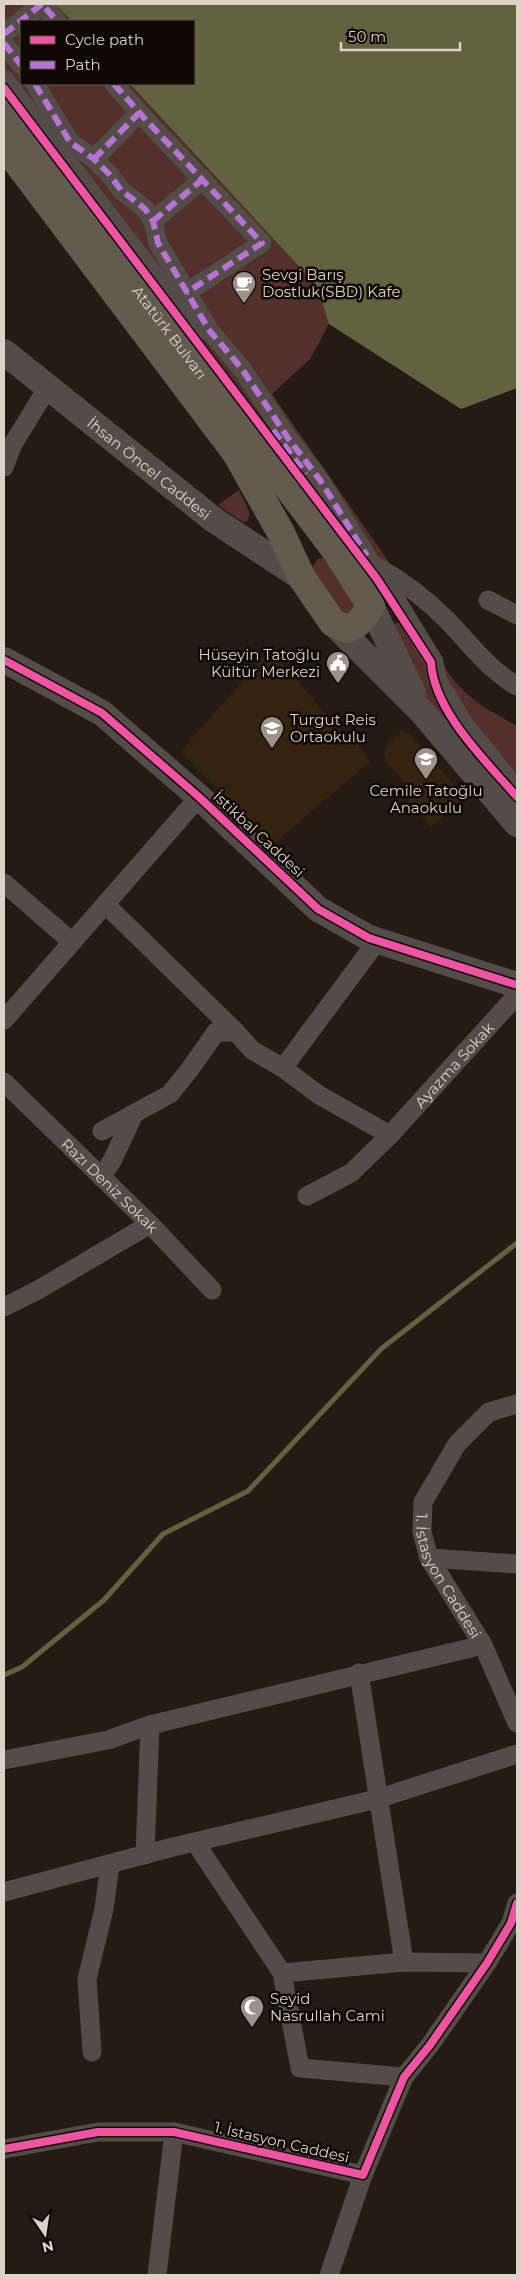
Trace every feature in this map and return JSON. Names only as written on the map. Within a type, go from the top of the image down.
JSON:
[{"type":"main road","name":"Atatürk Bulvarı","points":[[4,113],[336,552],[383,602]]},
{"type":"main road","name":"Atatürk Bulvarı","points":[[4,145],[236,453],[280,531],[302,578],[333,623]]},
{"type":"main road","points":[[302,578],[302,558],[308,548],[318,547],[336,552]]},
{"type":"main road","points":[[333,623],[348,629],[356,626],[383,602]]},
{"type":"street","points":[[22,20],[42,4],[56,20]]},
{"type":"street","points":[[4,34],[20,21]]},
{"type":"street","points":[[4,43],[20,64]]},
{"type":"street","points":[[4,79],[264,418],[370,561],[419,594],[479,656],[503,678],[517,686]]},
{"type":"street","points":[[36,85],[70,142],[94,159],[121,190],[145,209],[153,221],[158,243],[210,330],[242,369],[288,438],[320,480],[370,561],[422,712]]},
{"type":"street","points":[[115,85],[262,243],[186,292]]},
{"type":"street","points":[[94,159],[139,113]]},
{"type":"street","points":[[153,221],[203,179]]},
{"type":"street","name":"İhsan Öncel Caddesi","points":[[4,352],[214,520],[302,578]]},
{"type":"street","points":[[4,467],[13,444],[48,387]]},
{"type":"street","points":[[336,552],[370,561]]},
{"type":"street","points":[[383,602],[419,594]]},
{"type":"street","points":[[517,600],[488,600],[517,615]]},
{"type":"street","points":[[383,602],[434,662],[437,680],[464,724],[517,790]]},
{"type":"street","points":[[333,623],[422,712],[517,824]]},
{"type":"street","name":"İstikbal Caddesi","points":[[4,660],[102,713],[199,797],[318,909],[369,938],[517,985]]},
{"type":"street","points":[[4,1020],[199,797]]},
{"type":"street","points":[[4,883],[72,942]]},
{"type":"street","points":[[106,904],[252,1050],[282,1068],[319,1095],[390,1135]]},
{"type":"street","points":[[282,1068],[378,940]]},
{"type":"street","name":"Ayazma Sokak","points":[[307,1196],[351,1174],[390,1135],[517,996]]},
{"type":"street","points":[[102,1131],[133,1116],[170,1094],[216,1032],[236,1032]]},
{"type":"street","name":"Razı Deniz Sokak","points":[[4,1082],[150,1224],[212,1290]]},
{"type":"street","points":[[101,1177],[112,1161],[133,1116]]},
{"type":"street","points":[[4,1307],[38,1290],[150,1224]]},
{"type":"street","name":"1. İstasyon Caddesi","points":[[517,1404],[489,1412],[457,1444],[423,1502],[422,1532],[429,1558],[483,1645],[517,1723]]},
{"type":"street","points":[[429,1558],[517,1564]]},
{"type":"street","points":[[4,1760],[108,1740],[150,1724],[358,1673],[483,1645]]},
{"type":"street","points":[[358,1673],[404,1962]]},
{"type":"street","points":[[145,1855],[150,1724]]},
{"type":"street","points":[[4,1892],[195,1842],[377,1799],[517,1754]]},
{"type":"street","points":[[195,1842],[282,1973],[300,2068],[404,2077]]},
{"type":"street","points":[[92,2052],[87,1979],[104,1909],[110,1864]]},
{"type":"street","name":"1. İstasyon Caddesi","points":[[4,2149],[98,2132],[174,2132],[363,2175],[404,2077],[430,2045],[486,1963],[511,1923],[517,1903]]},
{"type":"street","points":[[282,1973],[404,1962],[486,1963]]},
{"type":"street","points":[[157,2275],[174,2132]]},
{"type":"street","points":[[329,2275],[363,2175]]},
{"type":"shaded area","points":[[4,4],[55,4],[71,20],[20,20],[20,85],[131,85],[317,286],[329,324],[310,359],[272,394],[402,581],[358,560],[4,118]]},
{"type":"shaded area","points":[[55,4],[517,4],[517,388],[461,409],[329,324],[317,286],[131,85],[195,85],[195,20],[71,20]]},
{"type":"shaded area","points":[[239,490],[250,514],[247,521],[243,522],[218,505]]},
{"type":"shaded area","points":[[325,557],[357,607],[347,615],[343,615],[312,568],[318,559]]},
{"type":"shaded area","points":[[398,622],[410,625],[427,638],[450,675],[470,697],[517,726],[517,826],[433,719],[390,627]]},
{"type":"shaded area","name":"Turgut Reis Ortaokulu","points":[[270,650],[354,746],[357,744],[371,761],[273,844],[180,752]]},
{"type":"shaded area","name":"Cemile Tatoğlu Anaokulu","points":[[402,730],[410,734],[457,788],[455,791],[463,800],[431,827],[408,801],[413,793],[387,763],[384,754],[388,742]]},
{"type":"waterway","points":[[4,1675],[22,1667],[104,1600],[163,1534],[248,1491],[381,1349],[517,1243]]},
{"type":"marked path","points":[[22,20],[42,4],[56,20]]},
{"type":"marked path","points":[[4,34],[20,21]]},
{"type":"marked path","points":[[4,43],[20,64]]},
{"type":"marked path","points":[[36,85],[70,142],[94,159],[121,190],[145,209],[153,221],[158,243],[209,330],[242,369],[288,438],[320,480],[367,556]]},
{"type":"marked path","points":[[115,85],[262,243],[186,293]]},
{"type":"marked path","points":[[94,159],[139,113]]},
{"type":"marked path","points":[[153,221],[203,179]]},
{"type":"marked path","points":[[273,430],[306,474]]},
{"type":"cycle path","points":[[4,88],[377,579],[431,662],[434,681],[451,717],[477,752],[517,797]]},
{"type":"cycle path","points":[[4,660],[102,713],[199,797],[318,909],[369,938],[517,985]]},
{"type":"cycle path","points":[[4,2149],[98,2132],[174,2132],[363,2175],[404,2077],[430,2045],[487,1963],[511,1923],[517,1903]]},
{"type":"place","name":"Sevgi Barış Dostluk(SBD) Kafe","points":[[244,304]]},
{"type":"place","name":"Hüseyin Tatoğlu Kültür Merkezi","points":[[338,684]]},
{"type":"place","name":"Turgut Reis Ortaokulu","points":[[272,749]]},
{"type":"place","name":"Cemile Tatoğlu Anaokulu","points":[[426,780]]},
{"type":"place","name":"Seyid Nasrullah Cami","points":[[252,2028]]}]
